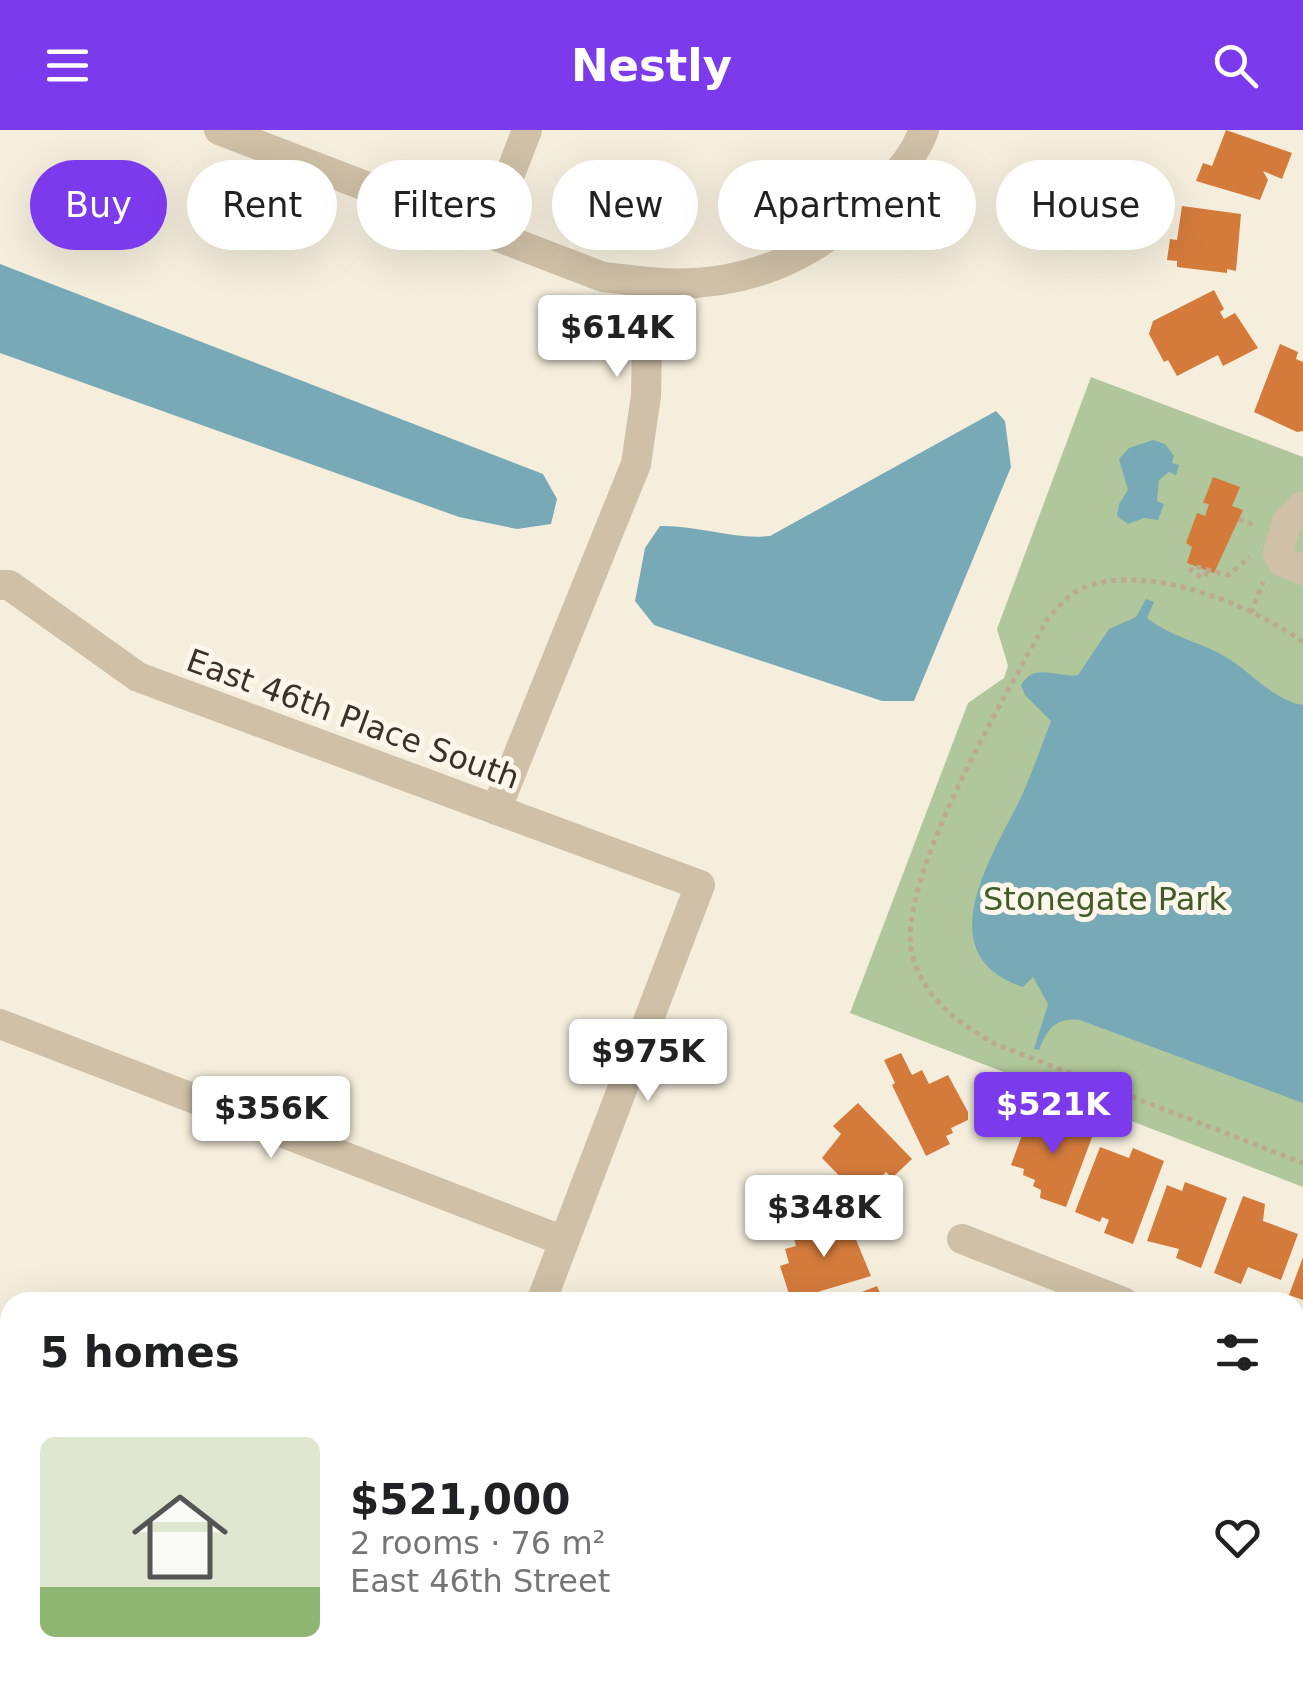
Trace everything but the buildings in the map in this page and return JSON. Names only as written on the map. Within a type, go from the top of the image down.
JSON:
[{"type":"street","points":[[219,130],[357,184]]},
{"type":"street","points":[[515,160],[527,130]]},
{"type":"street","points":[[531,250],[603,276],[648,282],[684,285],[742,276],[788,261],[851,224],[915,154],[924,130]]},
{"type":"street","points":[[496,810],[636,464],[646,396],[648,282]]},
{"type":"street","points":[[1290,561],[1287,521],[1303,506]]},
{"type":"street","name":"East 46th Place South","points":[[0,585],[9,585],[138,677],[700,885],[564,1242]]},
{"type":"street","points":[[0,1024],[564,1242],[545,1292]]},
{"type":"street","points":[[962,1239],[1097,1292]]},
{"type":"path","points":[[1208,572],[1228,576],[1246,558],[1290,561]]},
{"type":"path","points":[[1303,642],[1265,619],[1208,596],[1140,580],[1099,582],[1062,602],[1046,620],[959,787],[930,853],[910,940],[920,974],[936,1001],[966,1027],[996,1044],[1303,1162]]},
{"type":"green space","name":"Stonegate Park","points":[[1091,377],[1303,457],[1303,1187],[850,1013],[968,703],[1004,678],[1008,666],[997,629]]},
{"type":"water","points":[[0,264],[543,474],[557,499],[551,524],[517,529],[459,517],[0,353]]},
{"type":"water","points":[[996,411],[1005,421],[1011,467],[914,701],[882,701],[654,625],[635,601],[645,548],[660,526],[770,536]]},
{"type":"water","points":[[1153,440],[1165,444],[1174,456],[1172,463],[1179,465],[1176,475],[1169,472],[1159,480],[1157,501],[1164,504],[1158,520],[1144,518],[1128,524],[1117,516],[1128,490],[1119,459],[1129,448]]},
{"type":"water","points":[[1146,599],[1154,602],[1147,618],[1224,656],[1272,691],[1303,705],[1303,1103],[1080,1020],[1059,1023],[1049,1030],[1039,1050],[1034,1049],[1048,1004],[1033,977],[1023,987],[993,972],[977,951],[972,927],[975,900],[1051,721],[1025,695],[1021,685],[1033,674],[1078,675],[1109,629],[1136,617]]}]
